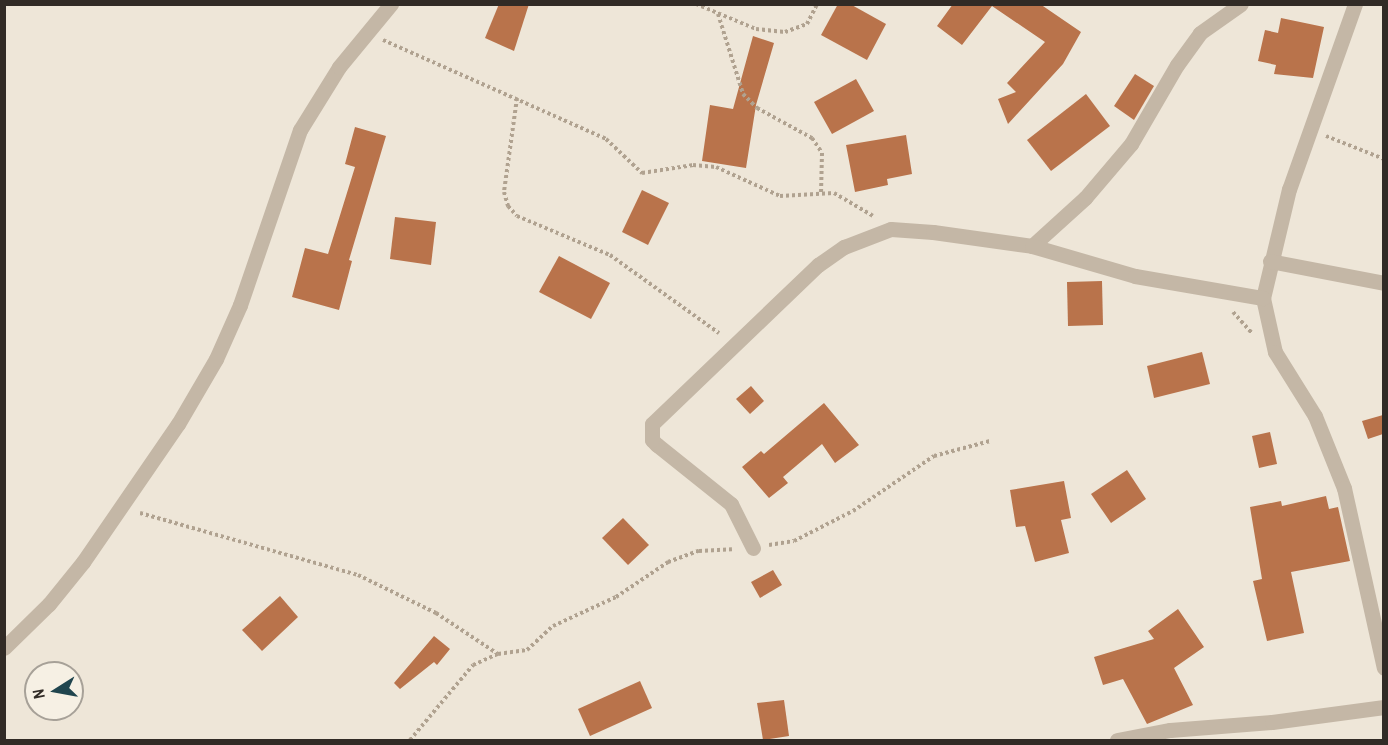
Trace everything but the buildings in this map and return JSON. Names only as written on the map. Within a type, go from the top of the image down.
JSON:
[{"type":"street","points":[[4,648],[49,604],[178,424],[216,359],[240,305],[300,130],[365,32],[390,4]]},
{"type":"street","points":[[1032,246],[1085,198],[1131,144],[1177,65],[1200,33],[1241,4]]},
{"type":"street","points":[[1355,4],[1312,130],[1289,189],[1263,298],[1275,352],[1315,416],[1344,488],[1383,668]]},
{"type":"street","points":[[753,548],[731,504],[657,445],[650,431],[658,416],[818,265],[844,247],[891,229],[1032,246],[1135,276],[1263,298]]},
{"type":"street","points":[[1270,261],[1383,283]]},
{"type":"street","points":[[1117,741],[1170,730],[1272,722],[1383,706]]},
{"type":"path","points":[[696,4],[756,29],[784,32],[807,24],[817,4]]},
{"type":"path","points":[[718,14],[743,94],[757,108],[812,138],[822,153],[821,194]]},
{"type":"path","points":[[365,32],[606,139],[642,173],[693,165],[716,167],[780,196],[834,193],[848,199],[891,229]]},
{"type":"path","points":[[517,98],[504,192],[508,206],[517,216],[610,255],[734,344]]},
{"type":"path","points":[[1312,130],[1383,159]]},
{"type":"path","points":[[1212,290],[1249,331],[1275,352]]},
{"type":"path","points":[[410,741],[473,665],[498,654],[527,650],[553,626],[616,597],[668,561],[699,551],[753,548],[794,541],[853,511],[934,456],[990,441]]},
{"type":"path","points":[[119,507],[358,575],[436,613],[498,654]]}]
